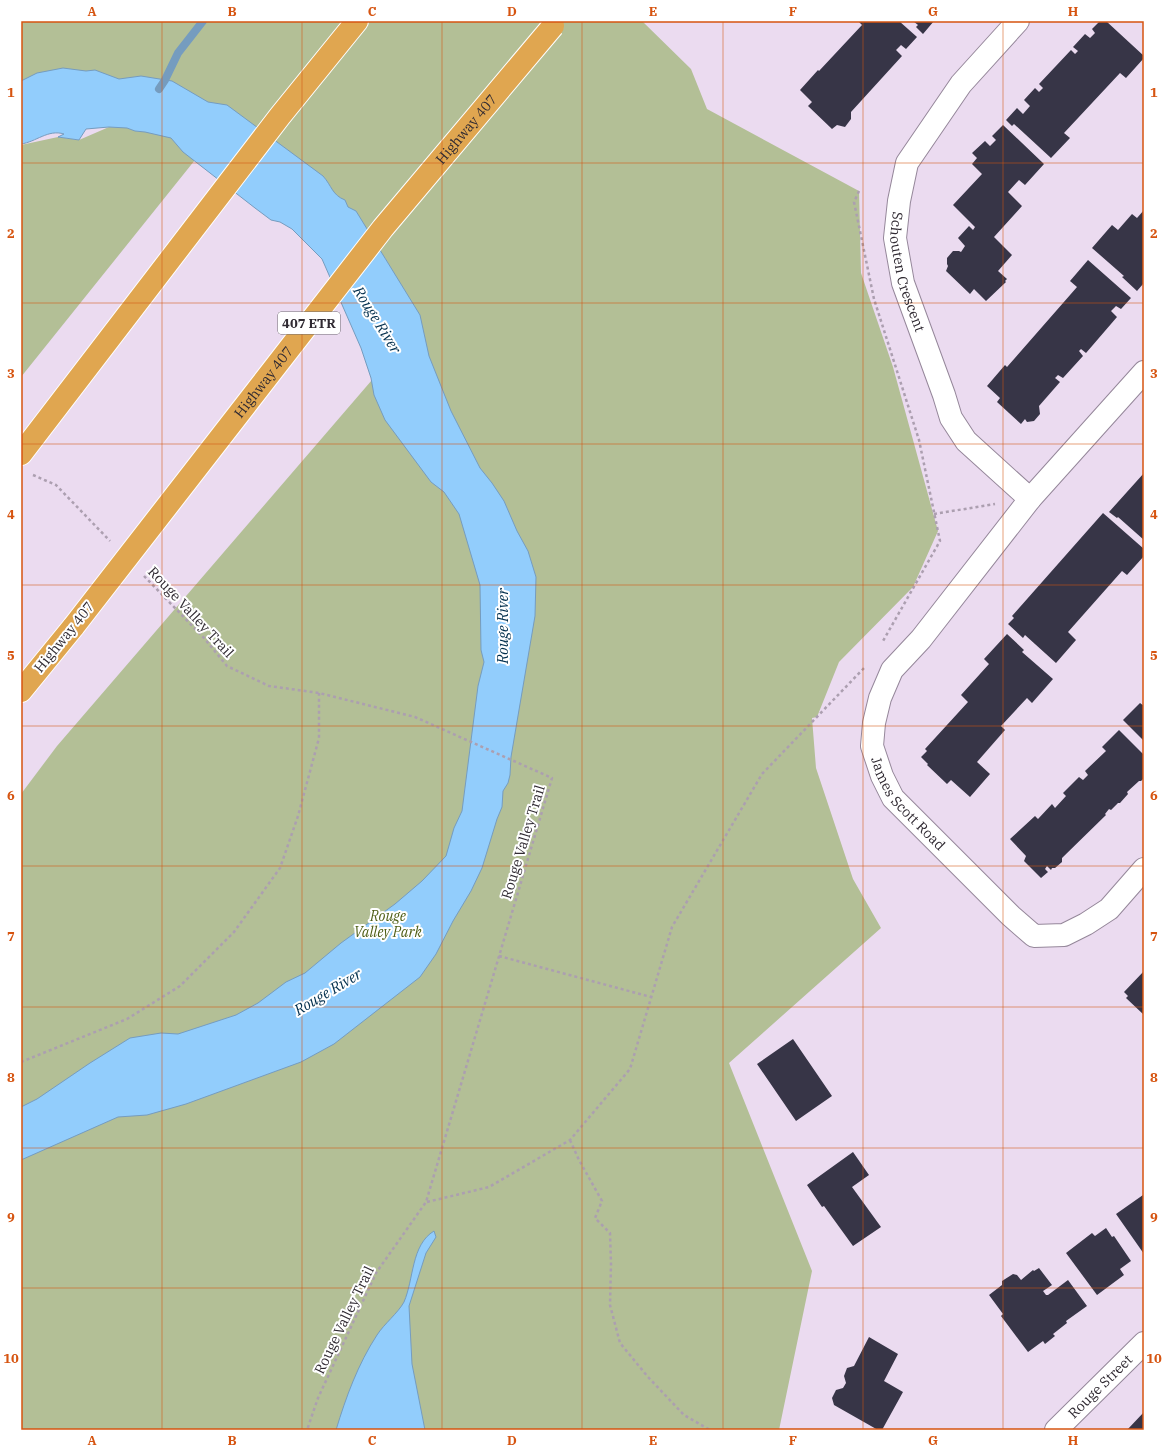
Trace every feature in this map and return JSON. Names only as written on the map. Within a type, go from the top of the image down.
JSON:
[{"type":"highway","points":[[25,464],[280,116],[357,21]]},
{"type":"highway","name":"Highway 407","points":[[21,691],[74,626],[383,228],[556,23]]},
{"type":"street","name":"Schouten Crescent","points":[[1018,21],[961,84],[907,163],[899,201],[895,238],[903,283],[951,418],[966,441],[1030,499]]},
{"type":"street","name":"James Scott Road","points":[[1144,372],[1030,499],[921,639],[892,670],[880,698],[874,723],[872,746],[882,776],[893,798],[1011,916],[1034,936],[1064,935],[1086,924],[1109,909],[1144,869]]},
{"type":"street","name":"Rouge Street","points":[[1056,1430],[1144,1343]]},
{"type":"path","points":[[859,191],[854,202],[874,299],[919,440],[940,541],[880,646]]},
{"type":"path","points":[[25,464],[56,485],[111,542]]},
{"type":"path","points":[[934,514],[1030,499]]},
{"type":"path","name":"Rouge Valley Trail","points":[[144,576],[204,638],[227,666],[269,686],[319,693],[415,717],[552,778],[426,1202],[376,1273],[318,1398],[307,1430]]},
{"type":"path","points":[[426,1202],[489,1188],[570,1140],[630,1069],[672,927],[762,774],[868,664]]},
{"type":"path","points":[[21,1062],[127,1019],[180,986],[234,932],[280,868],[298,816],[319,738],[319,693]]},
{"type":"path","points":[[499,956],[651,997]]},
{"type":"path","points":[[570,1140],[579,1160],[602,1201],[595,1218],[610,1233],[610,1305],[620,1344],[648,1377],[684,1415],[710,1430]]},
{"type":"green space","name":"Rouge Valley Park","points":[[21,21],[642,21],[691,69],[707,109],[859,191],[861,273],[893,367],[938,531],[913,587],[839,662],[817,717],[812,718],[816,768],[853,879],[881,928],[729,1063],[812,1271],[779,1430],[21,1430],[21,794],[57,746],[421,323],[385,258],[308,200],[241,132],[21,102]]},
{"type":"green space","points":[[122,126],[136,131],[179,134],[203,150],[21,377],[21,145],[58,137],[79,140],[109,127]]},
{"type":"water","name":"Rouge River","points":[[63,68],[86,71],[95,70],[119,79],[141,76],[172,81],[208,102],[227,105],[323,176],[337,196],[345,200],[348,207],[356,211],[420,315],[429,356],[451,411],[480,468],[504,501],[517,531],[528,551],[536,577],[535,616],[511,757],[510,775],[508,783],[503,791],[502,807],[482,868],[471,891],[436,954],[420,977],[334,1044],[301,1062],[186,1104],[147,1115],[118,1117],[21,1160],[21,1107],[37,1099],[130,1038],[161,1033],[178,1034],[236,1015],[258,1003],[286,982],[305,973],[341,943],[395,904],[422,881],[446,856],[454,828],[462,811],[478,686],[484,662],[481,650],[480,585],[459,514],[444,492],[431,482],[385,420],[374,395],[371,378],[361,348],[322,259],[292,229],[280,222],[271,220],[255,208],[183,152],[171,138],[127,128],[109,127],[86,129],[79,140],[58,137],[64,134],[53,133],[21,144],[21,81],[37,73]]},
{"type":"water","points":[[434,1231],[436,1237],[426,1253],[409,1306],[412,1364],[425,1430],[336,1430],[348,1393],[358,1369],[380,1331],[404,1302],[417,1254],[421,1245]]},
{"type":"building","points":[[858,21],[899,21],[917,37],[906,49],[901,45],[896,50],[902,56],[851,112],[851,119],[845,127],[837,125],[832,129],[808,106],[812,102],[800,90],[862,25]]},
{"type":"building","points":[[913,21],[934,21],[923,34],[916,27],[918,25]]},
{"type":"building","points":[[1100,21],[1106,21],[1144,56],[1144,58],[1126,78],[1120,73],[1064,133],[1070,138],[1051,158],[1014,124],[1012,126],[1006,120],[1017,108],[1023,114],[1030,106],[1024,100],[1035,88],[1039,92],[1043,88],[1039,84],[1071,50],[1075,54],[1078,51],[1073,47],[1085,34],[1090,38],[1095,33],[1092,29]]},
{"type":"building","points":[[1003,125],[1044,164],[1025,185],[1019,180],[1008,192],[1022,206],[994,237],[1012,255],[998,271],[1007,279],[1005,281],[1006,282],[986,301],[974,289],[970,294],[946,271],[948,266],[947,258],[953,251],[961,252],[965,246],[958,238],[969,226],[973,230],[975,227],[953,205],[982,174],[972,164],[977,158],[972,153],[985,141],[990,146],[996,140],[992,136]]},
{"type":"building","points":[[1144,210],[1144,285],[1143,284],[1137,291],[1122,277],[1124,276],[1092,248],[1112,225],[1118,230],[1132,214],[1137,218]]},
{"type":"building","points":[[1088,260],[1131,298],[1121,309],[1116,306],[1111,311],[1117,317],[1086,353],[1081,349],[1079,351],[1083,356],[1063,378],[1058,375],[1055,378],[1060,382],[1039,406],[1040,414],[1034,421],[1027,422],[1025,419],[1021,424],[997,402],[1000,398],[987,386],[1005,365],[1007,367],[1077,287],[1070,281]]},
{"type":"building","points":[[1144,473],[1144,540],[1118,517],[1117,518],[1109,512]]},
{"type":"building","points":[[1103,513],[1144,549],[1144,556],[1127,575],[1122,571],[1068,632],[1076,640],[1056,663],[1025,635],[1023,638],[1008,624],[1014,618],[1012,616]]},
{"type":"building","points":[[1007,634],[1024,650],[1022,652],[1053,679],[1032,703],[1027,698],[1001,726],[1005,730],[977,762],[990,774],[970,797],[951,780],[947,784],[927,765],[928,764],[921,757],[927,751],[925,749],[968,702],[961,695],[989,664],[984,659]]},
{"type":"building","points":[[1140,703],[1144,706],[1144,741],[1123,720]]},
{"type":"building","points":[[1119,730],[1144,755],[1144,778],[1127,792],[1128,794],[1120,803],[1118,803],[1111,810],[1109,809],[1105,814],[1106,815],[1062,858],[1062,862],[1051,870],[1047,866],[1045,869],[1048,872],[1041,878],[1024,861],[1026,856],[1010,839],[1035,816],[1038,819],[1052,804],[1055,808],[1066,796],[1063,793],[1079,777],[1083,780],[1088,775],[1085,771],[1106,751],[1102,747]]},
{"type":"building","points":[[1144,971],[1144,1015],[1126,998],[1128,996],[1124,992]]},
{"type":"building","points":[[793,1039],[832,1096],[796,1121],[757,1064]]},
{"type":"building","points":[[853,1152],[869,1175],[852,1187],[881,1227],[853,1246],[824,1206],[822,1207],[807,1185]]},
{"type":"building","points":[[1143,1195],[1144,1196],[1144,1254],[1116,1214]]},
{"type":"building","points":[[1106,1228],[1112,1237],[1114,1236],[1131,1261],[1120,1269],[1124,1275],[1097,1295],[1066,1253],[1092,1233],[1095,1236]]},
{"type":"building","points":[[1039,1268],[1052,1285],[1043,1291],[1046,1295],[1068,1280],[1087,1306],[1066,1321],[1067,1323],[1053,1334],[1055,1336],[1045,1344],[1043,1341],[1028,1352],[1001,1316],[1003,1314],[989,1295],[1002,1285],[1002,1281],[1013,1274],[1017,1275],[1021,1280],[1033,1270],[1034,1271]]},
{"type":"building","points":[[869,1337],[898,1354],[884,1381],[903,1392],[882,1430],[878,1430],[834,1405],[832,1398],[836,1390],[843,1388],[846,1383],[844,1376],[847,1368],[854,1366]]},
{"type":"building","points":[[1144,1412],[1144,1430],[1127,1430]]},
{"type":"waterway","points":[[159,89],[178,53],[203,21]]}]
